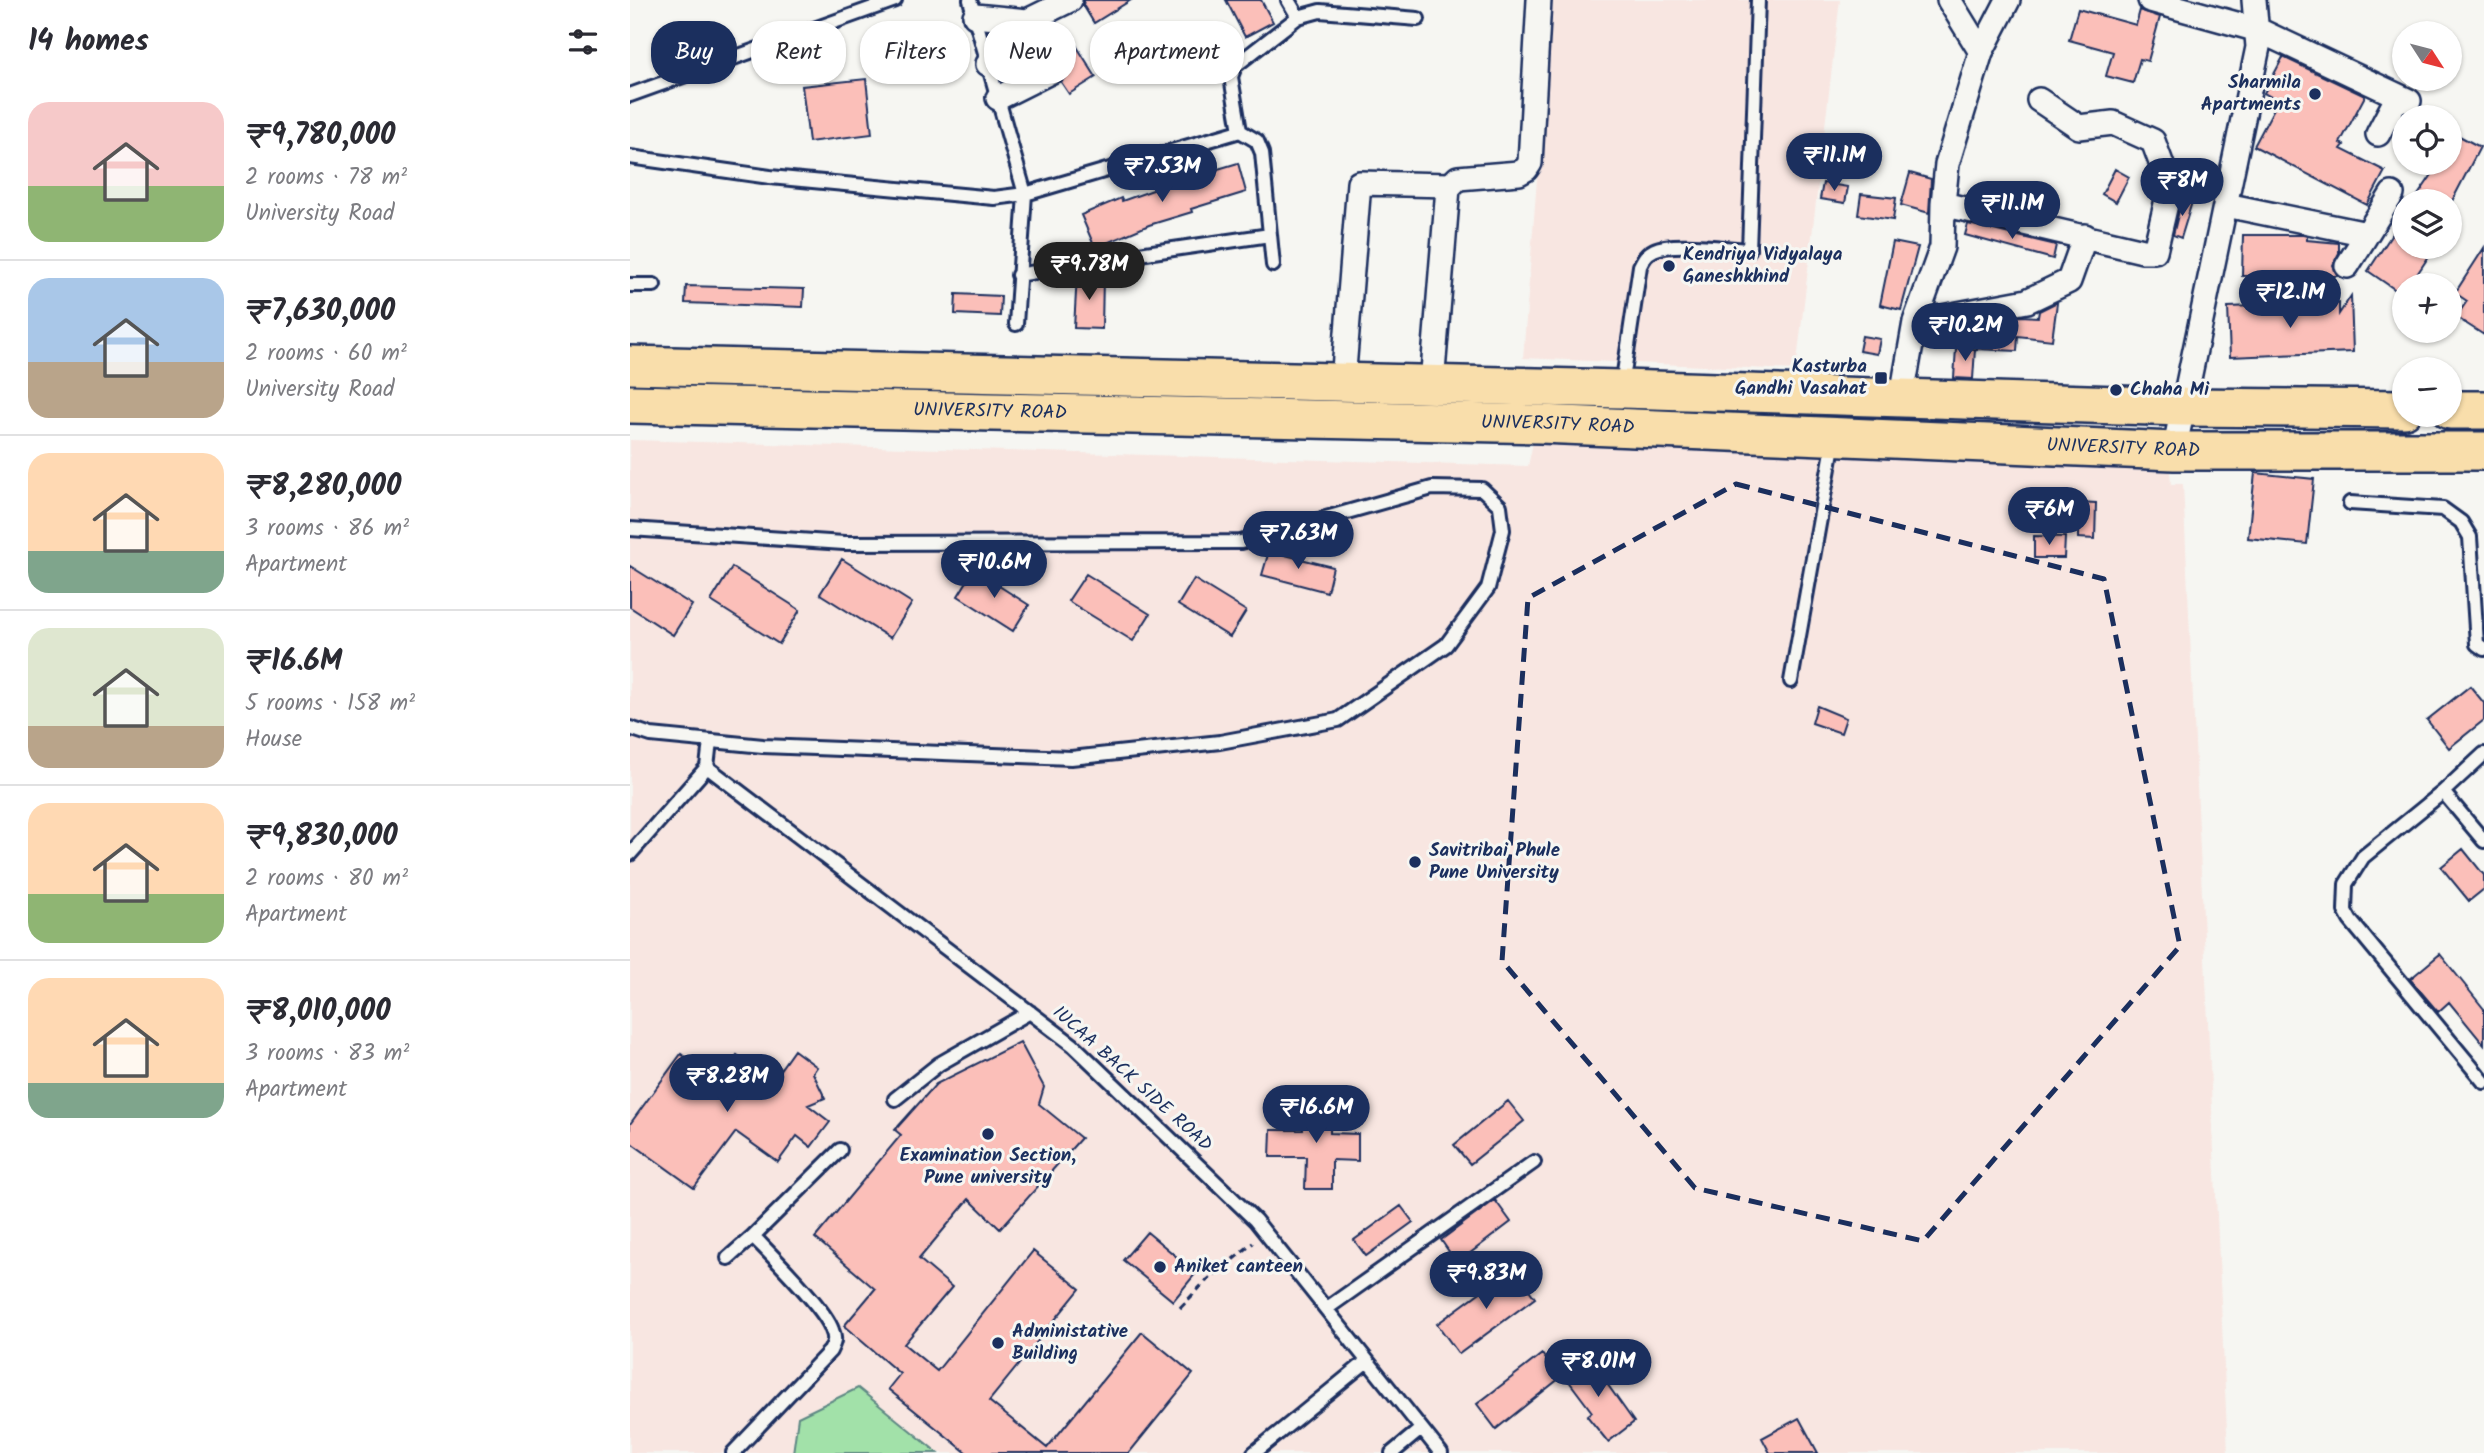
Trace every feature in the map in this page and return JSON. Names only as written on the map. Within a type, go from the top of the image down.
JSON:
[{"type":"main road","name":"UNIVERSITY ROAD","points":[[630,365],[1902,396],[2183,407],[2392,409]]},
{"type":"main road","name":"UNIVERSITY ROAD","points":[[630,404],[1540,424],[2174,451],[2484,451]]},
{"type":"main road","points":[[2462,410],[2484,410]]},
{"type":"street","points":[[972,8],[1027,21],[1070,0]]},
{"type":"street","points":[[1432,384],[1448,188],[1462,177],[1519,173],[1530,163],[1539,0]]},
{"type":"street","points":[[1949,0],[1982,52]]},
{"type":"street","points":[[1902,396],[1915,322],[1942,247],[1947,164],[1982,52],[2008,0]]},
{"type":"street","points":[[2150,0],[2258,30],[2403,99],[2378,134]]},
{"type":"street","points":[[2174,451],[2258,47],[2254,0]]},
{"type":"street","points":[[998,98],[1026,84]]},
{"type":"street","points":[[1943,204],[2143,251],[2155,251],[2170,187],[2153,141],[2113,123],[2079,127],[2039,100]]},
{"type":"street","points":[[1343,382],[1359,183],[1450,185]]},
{"type":"street","points":[[2347,266],[2392,194]]},
{"type":"street","points":[[2226,205],[2367,234]]},
{"type":"street","points":[[1915,322],[2028,301],[2068,281],[2085,236]]},
{"type":"lane","points":[[630,95],[895,0]]},
{"type":"lane","points":[[1288,0],[1298,17]]},
{"type":"lane","points":[[1622,389],[1636,287],[1640,266],[1646,255],[1657,248],[1691,246],[1749,250],[1758,0]]},
{"type":"lane","points":[[972,8],[984,50]]},
{"type":"lane","points":[[1240,131],[1231,77],[1236,66],[1298,17],[1320,10],[1418,19]]},
{"type":"lane","points":[[994,84],[1025,194],[1016,324]]},
{"type":"lane","points":[[630,157],[770,177],[995,198],[1025,194],[1240,131],[1256,141],[1262,153],[1273,265]]},
{"type":"lane","points":[[1018,275],[1270,235]]},
{"type":"lane","points":[[630,285],[654,285]]},
{"type":"lane","points":[[1791,681],[1835,437]]},
{"type":"lane","points":[[630,529],[844,543],[1241,542],[1432,488],[1482,489],[1500,506],[1503,530],[1488,588],[1446,645],[1338,720],[1220,742],[1071,758],[763,746],[651,735],[630,729]]},
{"type":"lane","points":[[2350,503],[2443,509],[2461,522],[2470,537],[2477,644],[2484,649]]},
{"type":"lane","points":[[630,854],[706,767],[710,741]]},
{"type":"lane","points":[[2484,754],[2363,858],[2346,884],[2346,911],[2350,920],[2484,1082]]},
{"type":"lane","name":"IUCAA BACK SIDE ROAD","points":[[706,767],[1073,1045],[1255,1220],[1441,1453]]},
{"type":"lane","points":[[2443,792],[2484,841]]},
{"type":"lane","points":[[895,1099],[939,1064],[1030,1013]]},
{"type":"lane","points":[[728,1258],[840,1150]]},
{"type":"lane","points":[[1326,1309],[1534,1162]]},
{"type":"lane","points":[[733,1453],[830,1351],[835,1339],[832,1326],[753,1236]]},
{"type":"lane","points":[[1254,1453],[1367,1361]]},
{"type":"lane","points":[[1392,1453],[1422,1429]]},
{"type":"path","points":[[1180,1308],[1205,1282],[1266,1233]]},
{"type":"highlighted area","points":[[1736,484],[2104,579],[2180,946],[1923,1241],[1695,1188],[1502,961],[1528,598]]},
{"type":"shaded area","name":"Kendriya Vidyalaya Ganeshkhind","points":[[1551,0],[1840,0],[1796,370],[1523,358]]},
{"type":"shaded area","name":"Savitribai Phule Pune University","points":[[1534,438],[2169,461],[2171,484],[2183,484],[2228,1453],[630,1453],[630,440],[1528,466]]},
{"type":"green space","points":[[858,1388],[938,1453],[793,1453],[798,1417]]},
{"type":"building","points":[[1084,0],[1131,0],[1097,21],[1093,21],[1083,5]]},
{"type":"building","points":[[1226,0],[1261,0],[1273,22],[1245,37],[1244,21],[1237,21]]},
{"type":"building","points":[[2078,9],[2136,25],[2140,10],[2160,17],[2148,61],[2140,59],[2133,83],[2106,76],[2113,52],[2069,40]]},
{"type":"building","points":[[1076,45],[1090,67],[1090,81],[1069,94],[1062,84],[1076,84]]},
{"type":"building","points":[[2283,57],[2365,96],[2340,143],[2344,145],[2341,149],[2385,171],[2367,205],[2254,146],[2278,101],[2264,93]]},
{"type":"building","points":[[860,80],[860,84],[867,84],[872,134],[809,142],[802,86],[846,84],[846,81]]},
{"type":"building","points":[[2462,137],[2480,147],[2458,189],[2422,189],[2432,175],[2462,175]]},
{"type":"building","points":[[1238,163],[1246,192],[1191,209],[1192,212],[1149,225],[1095,248],[1081,215],[1121,198],[1122,201]]},
{"type":"building","points":[[2115,169],[2129,177],[2116,202],[2102,194]]},
{"type":"building","points":[[1910,173],[1931,179],[1929,213],[1901,205]]},
{"type":"building","points":[[1823,183],[1848,187],[1845,203],[1820,199]]},
{"type":"building","points":[[1861,194],[1896,198],[1893,220],[1858,215]]},
{"type":"building","points":[[2182,199],[2192,202],[2181,238],[2173,235]]},
{"type":"building","points":[[1968,224],[2056,245],[2053,259],[1965,235]]},
{"type":"building","points":[[2392,234],[2392,259],[2427,259],[2418,273],[2392,273],[2392,287],[2368,271]]},
{"type":"building","points":[[2243,235],[2303,235],[2307,236],[2307,240],[2339,243],[2339,253],[2333,265],[2338,276],[2242,276]]},
{"type":"building","points":[[1893,242],[1918,247],[1901,310],[1880,305]]},
{"type":"building","points":[[2484,248],[2484,335],[2462,321],[2462,308],[2467,301],[2462,298],[2462,282]]},
{"type":"building","points":[[1077,274],[1103,276],[1102,329],[1074,328]]},
{"type":"building","points":[[686,286],[804,289],[803,307],[685,303]]},
{"type":"building","points":[[956,294],[1001,296],[1000,316],[955,314]]},
{"type":"building","points":[[2351,296],[2353,352],[2230,357],[2228,307],[2339,303],[2339,314]]},
{"type":"building","points":[[2055,303],[2052,340],[2018,336],[2017,351],[1977,349],[1980,324],[2021,316],[2038,317],[2039,311]]},
{"type":"building","points":[[1862,336],[1880,339],[1877,354],[1859,351]]},
{"type":"building","points":[[1956,348],[1975,349],[1973,379],[1954,378]]},
{"type":"building","points":[[2255,473],[2314,479],[2307,544],[2248,538]]},
{"type":"building","points":[[2078,502],[2096,503],[2095,539],[2078,538]]},
{"type":"building","points":[[2034,536],[2065,537],[2064,558],[2034,558]]},
{"type":"building","points":[[1269,551],[1333,567],[1327,592],[1262,575]]},
{"type":"building","points":[[842,559],[912,603],[890,638],[820,594]]},
{"type":"building","points":[[630,566],[692,605],[673,635],[630,607]]},
{"type":"building","points":[[732,567],[800,610],[779,644],[711,601]]},
{"type":"building","points":[[974,570],[1029,605],[1013,631],[958,596]]},
{"type":"building","points":[[1086,574],[1150,614],[1133,641],[1068,601]]},
{"type":"building","points":[[1194,579],[1246,611],[1230,637],[1178,605]]},
{"type":"building","points":[[2470,686],[2484,703],[2484,720],[2449,748],[2427,720]]},
{"type":"building","points":[[1817,706],[1846,718],[1841,733],[1812,723]]},
{"type":"building","points":[[2463,849],[2484,875],[2484,889],[2469,901],[2441,867]]},
{"type":"building","points":[[2440,954],[2484,1009],[2484,1045],[2449,1002],[2438,1012],[2410,979]]},
{"type":"building","points":[[1020,1042],[1044,1087],[1039,1104],[1081,1138],[1000,1229],[969,1199],[919,1259],[952,1287],[904,1344],[937,1371],[1033,1251],[1080,1289],[989,1401],[1047,1448],[1142,1332],[1193,1374],[1129,1453],[967,1453],[888,1389],[900,1374],[844,1326],[875,1289],[815,1238],[901,1135],[895,1130],[936,1084]]},
{"type":"building","points":[[794,1050],[817,1067],[813,1073],[825,1098],[808,1105],[830,1122],[811,1147],[797,1136],[778,1162],[736,1132],[694,1188],[630,1142],[630,1124],[681,1054],[717,1082],[737,1055],[772,1081]]},
{"type":"building","points":[[1304,1100],[1331,1100],[1330,1133],[1358,1134],[1358,1161],[1332,1160],[1332,1189],[1305,1189],[1306,1157],[1270,1157],[1271,1130],[1303,1130]]},
{"type":"building","points":[[1508,1101],[1524,1121],[1470,1164],[1454,1145]]},
{"type":"building","points":[[1495,1200],[1511,1222],[1457,1263],[1441,1240]]},
{"type":"building","points":[[1401,1206],[1413,1222],[1366,1256],[1354,1240]]},
{"type":"building","name":"Aniket canteen","points":[[1147,1232],[1196,1273],[1173,1301],[1123,1260]]},
{"type":"building","points":[[1513,1268],[1535,1298],[1459,1354],[1437,1324]]},
{"type":"building","points":[[1542,1354],[1560,1378],[1496,1429],[1477,1404]]},
{"type":"building","points":[[1586,1354],[1634,1422],[1608,1442],[1587,1416],[1592,1412],[1562,1372]]},
{"type":"building","points":[[1799,1418],[1818,1453],[1770,1453],[1762,1438]]},
{"type":"place","name":"Sharmila Apartments","points":[[2315,94]]},
{"type":"place","name":"Kendriya Vidyalaya Ganeshkhind","points":[[1669,266]]},
{"type":"place","name":"Kasturba Gandhi Vasahat","points":[[1881,378]]},
{"type":"place","name":"Chaha Mi","points":[[2116,390]]},
{"type":"place","name":"Savitribai Phule Pune University","points":[[1415,862]]},
{"type":"place","name":"Examination Section, Pune university","points":[[988,1134]]},
{"type":"place","name":"Aniket canteen","points":[[1160,1267]]},
{"type":"place","name":"Administative Building","points":[[998,1343]]}]
